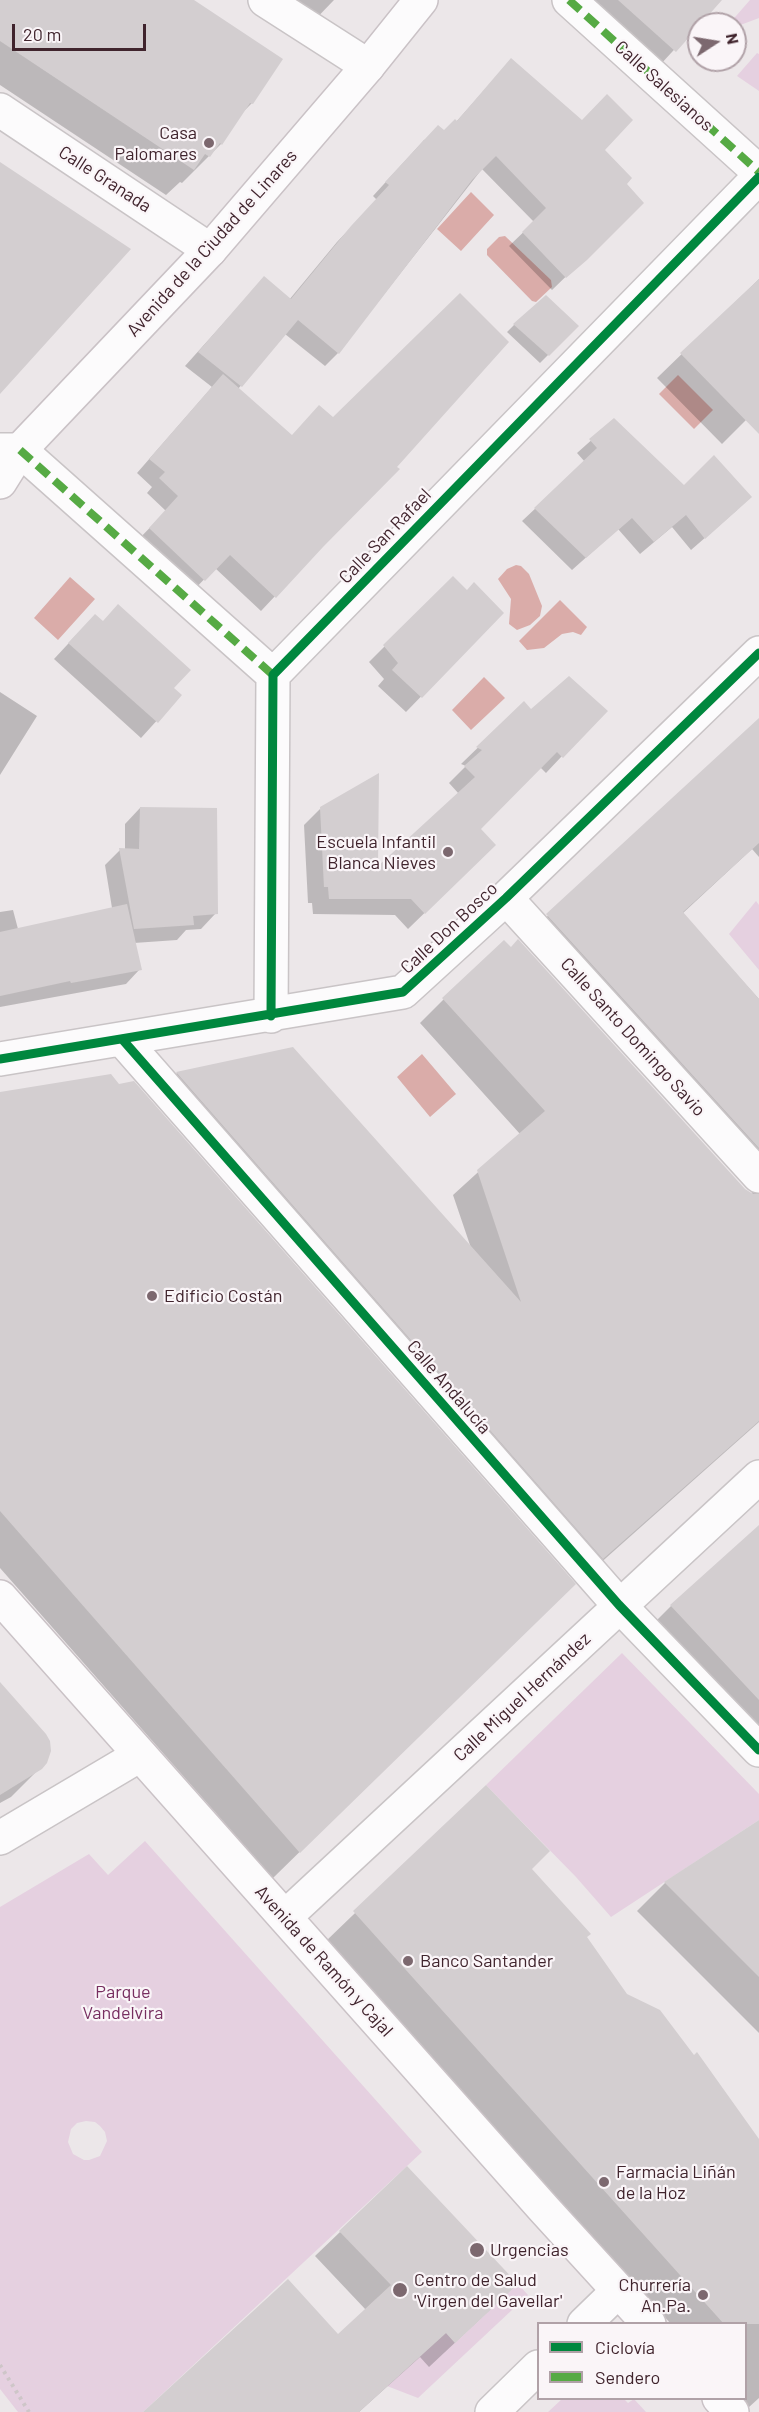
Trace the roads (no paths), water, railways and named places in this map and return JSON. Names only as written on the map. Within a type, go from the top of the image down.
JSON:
[{"type":"street","points":[[265,0],[368,66]]},
{"type":"street","name":"Avenida de la Ciudad de Linares","points":[[0,482],[10,450],[210,250],[368,66],[421,0]]},
{"type":"street","name":"Calle Salesianos","points":[[569,0],[759,174]]},
{"type":"street","name":"Calle Granada","points":[[0,110],[210,250]]},
{"type":"street","name":"Calle San Rafael","points":[[273,675],[759,174]]},
{"type":"street","points":[[10,450],[273,675],[271,1016]]},
{"type":"street","name":"Calle Don Bosco","points":[[0,1059],[271,1016],[403,992],[506,898],[759,653]]},
{"type":"street","name":"Calle Santo Domingo Savio","points":[[506,898],[759,1176]]},
{"type":"street","name":"Calle Andalucía","points":[[122,1040],[619,1605],[759,1750]]},
{"type":"street","name":"Calle Miguel Hernández","points":[[285,1917],[759,1477]]},
{"type":"street","name":"Avenida de Ramón y Cajal","points":[[0,1597],[647,2322]]},
{"type":"street","points":[[0,1838],[140,1755]]},
{"type":"street","points":[[586,2322],[618,2291]]},
{"type":"street","points":[[492,2412],[537,2368]]},
{"type":"street","points":[[721,2400],[732,2412]]},
{"type":"place","name":"Casa Palomares","points":[[209,143]]},
{"type":"place","name":"Escuela Infantil Blanca Nieves","points":[[448,852]]},
{"type":"place","name":"Edificio Costán","points":[[152,1296]]},
{"type":"place","name":"Banco Santander","points":[[408,1961]]},
{"type":"place","name":"Farmacia Liñán de la Hoz","points":[[604,2182]]},
{"type":"place","name":"Urgencias","points":[[477,2250]]},
{"type":"place","name":"Centro de Salud 'Virgen del Gavellar'","points":[[400,2290]]},
{"type":"place","name":"Churrería An.Pa.","points":[[703,2295]]},
{"type":"park label","name":"Parque Vandelvira","points":[[123,2002]]}]
